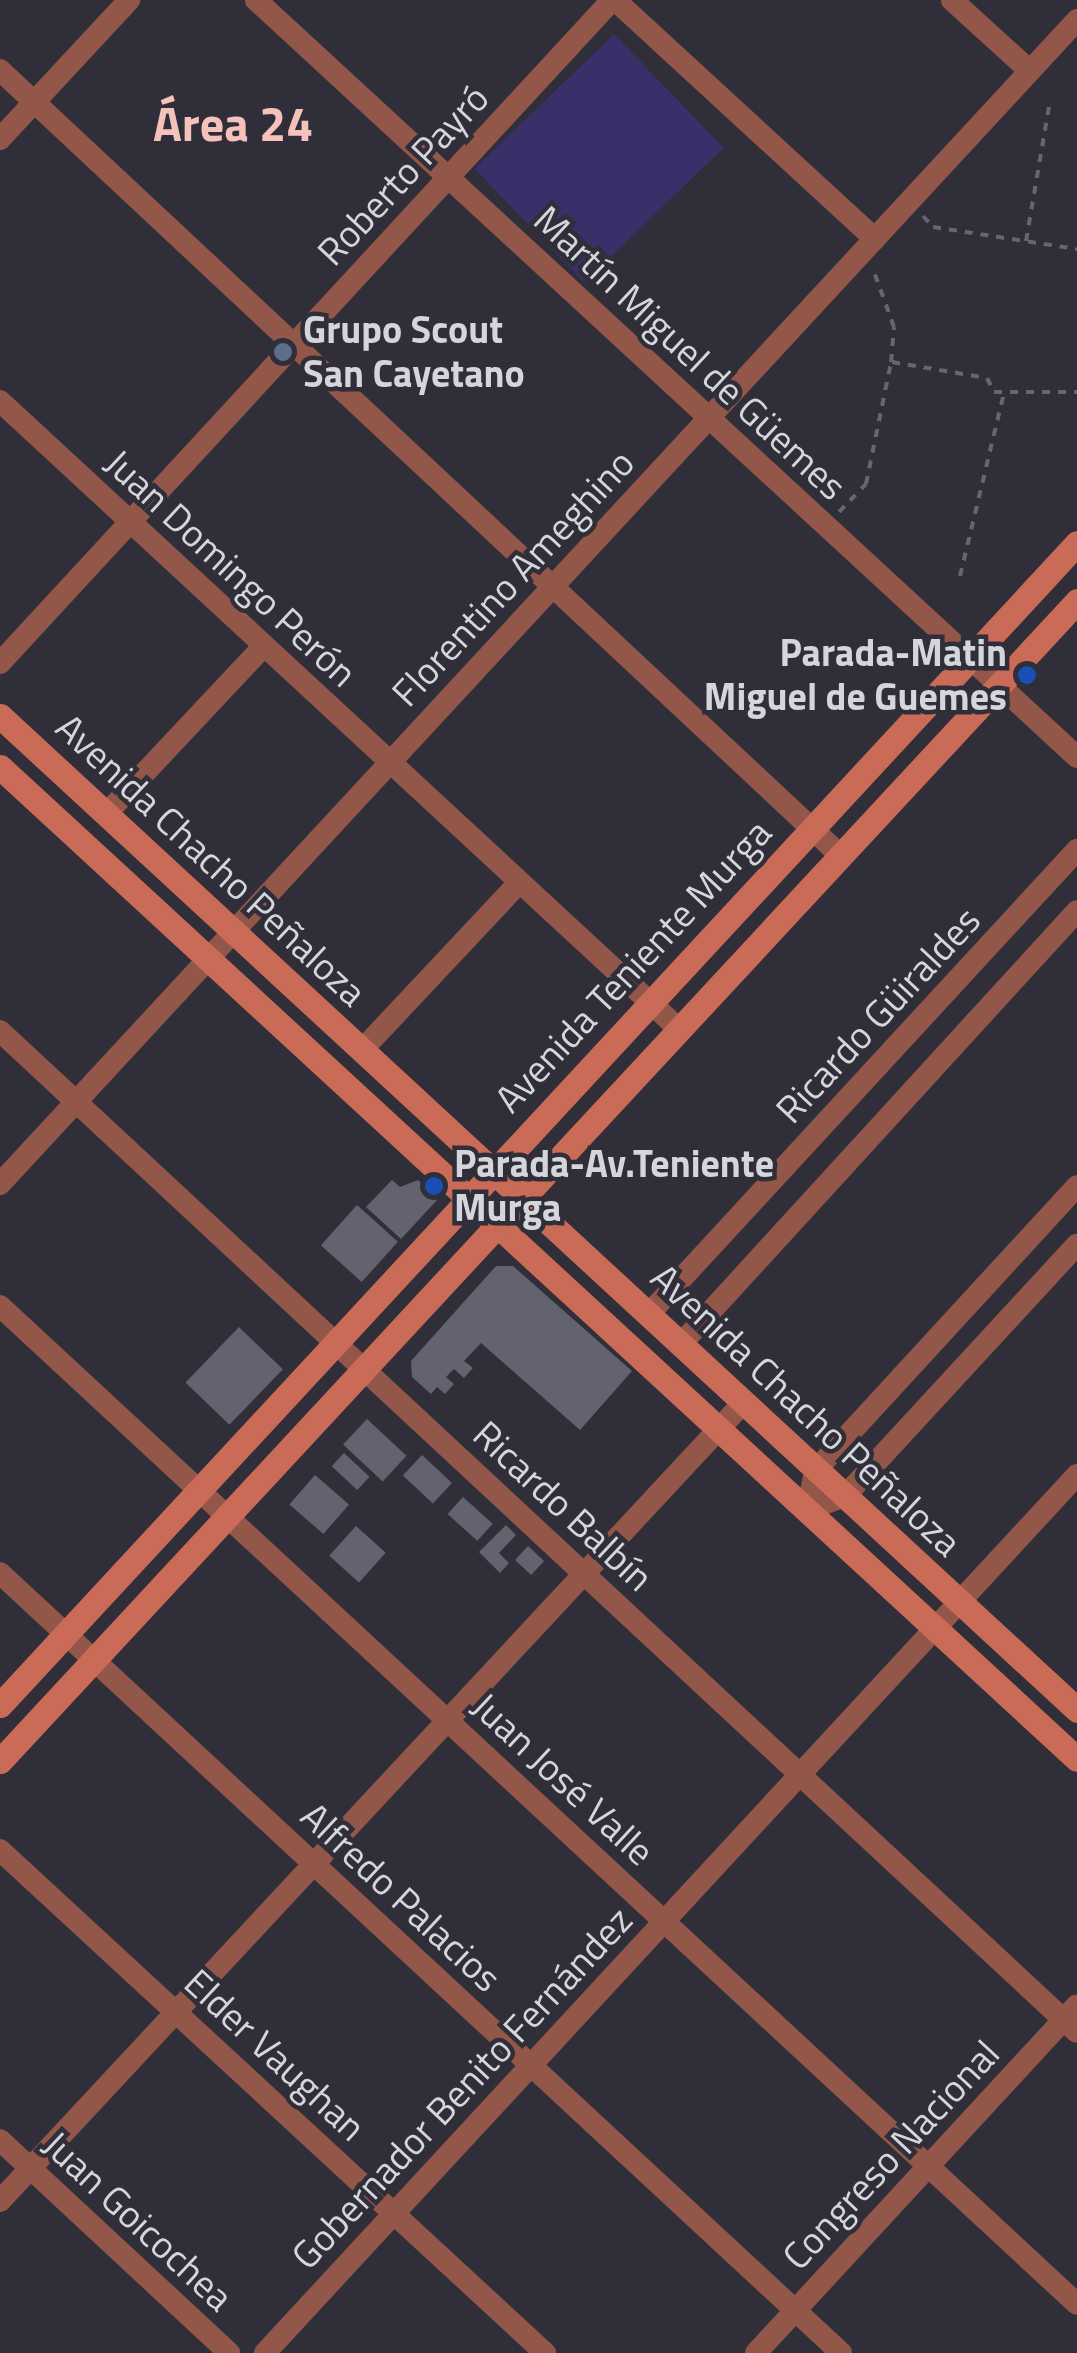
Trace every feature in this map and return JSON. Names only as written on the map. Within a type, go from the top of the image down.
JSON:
[{"type":"main road","name":"Avenida Teniente Murga","points":[[0,1705],[1077,543]]},
{"type":"main road","name":"Avenida Teniente Murga","points":[[0,1761],[1077,602]]},
{"type":"main road","name":"Avenida Chacho Peñaloza","points":[[0,716],[1077,1710]]},
{"type":"main road","name":"Avenida Chacho Peñaloza","points":[[0,767],[1077,1759]]},
{"type":"street","points":[[0,139],[129,0]]},
{"type":"street","name":"Martín Miguel de Güemes","points":[[256,0],[1077,757]]},
{"type":"street","points":[[613,0],[868,246]]},
{"type":"street","name":"Roberto Payró","points":[[0,663],[613,0]]},
{"type":"street","points":[[952,0],[1030,71]]},
{"type":"street","name":"Florentino Ameghino","points":[[0,1184],[1077,20]]},
{"type":"street","points":[[0,70],[841,856]]},
{"type":"street","name":"Juan Domingo Perón","points":[[0,401],[680,1030]]},
{"type":"street","points":[[106,814],[264,646]]},
{"type":"street","name":"Ricardo Güiraldes","points":[[648,1315],[1077,850]]},
{"type":"street","points":[[362,1050],[519,882]]},
{"type":"street","name":"Ricardo Güiraldes","points":[[680,1344],[1077,912]]},
{"type":"street","points":[[918,1023],[949,1051]]},
{"type":"street","name":"Ricardo Balbín","points":[[0,1032],[800,1775],[1072,2019]]},
{"type":"street","points":[[796,1155],[827,1185]]},
{"type":"street","points":[[807,1510],[816,1472],[1077,1186]]},
{"type":"street","points":[[807,1510],[845,1496],[1077,1246]]},
{"type":"street","name":"Juan José Valle","points":[[0,1306],[1077,2304]]},
{"type":"street","points":[[0,2201],[743,1403]]},
{"type":"street","name":"Gobernador Benito Fernández","points":[[265,2353],[1077,1475]]},
{"type":"street","name":"Alfredo Palacios","points":[[0,1574],[841,2353]]},
{"type":"street","name":"Elder Vaughan","points":[[0,1850],[545,2353]]},
{"type":"street","name":"Congreso Nacional","points":[[756,2353],[928,2166],[1072,2019]]},
{"type":"street","name":"Juan Goicochea","points":[[0,2140],[229,2353]]},
{"type":"path","points":[[1026,241],[1050,100]]},
{"type":"path","points":[[909,202],[933,226],[1077,249]]},
{"type":"path","points":[[826,525],[866,484],[891,362],[890,310],[868,246]]},
{"type":"path","points":[[891,362],[987,378],[994,392],[1077,392]]},
{"type":"path","points":[[960,576],[1004,393]]},
{"type":"shaded area","points":[[614,34],[724,148],[584,282],[474,169]]},
{"type":"building","points":[[392,1180],[400,1187],[418,1180],[438,1199],[401,1239],[366,1207]]},
{"type":"building","points":[[357,1205],[398,1242],[362,1282],[321,1245]]},
{"type":"building","points":[[496,1266],[513,1266],[632,1371],[580,1430],[481,1343],[464,1361],[473,1368],[464,1378],[454,1369],[446,1377],[454,1384],[445,1394],[437,1387],[431,1394],[412,1377],[411,1361]]},
{"type":"building","points":[[239,1327],[283,1369],[229,1425],[186,1382]]},
{"type":"building","points":[[367,1419],[406,1456],[383,1481],[343,1445]]},
{"type":"building","points":[[344,1453],[370,1477],[357,1490],[332,1466]]},
{"type":"building","points":[[422,1455],[452,1483],[433,1503],[403,1475]]},
{"type":"building","points":[[315,1475],[349,1505],[323,1534],[289,1504]]},
{"type":"building","points":[[463,1497],[493,1524],[477,1541],[448,1514]]},
{"type":"building","points":[[506,1525],[516,1535],[499,1553],[509,1563],[500,1573],[479,1552]]},
{"type":"building","points":[[356,1526],[386,1553],[359,1582],[329,1556]]},
{"type":"building","points":[[528,1546],[544,1561],[531,1575],[515,1560]]},
{"type":"place","name":"Grupo Scout San Cayetano","points":[[283,352]]},
{"type":"place","name":"Parada-Matin Miguel de Guemes","points":[[1027,675]]},
{"type":"place","name":"Parada-Av.Teniente Murga","points":[[434,1186]]},
{"type":"district","name":"Área 24","points":[[233,124]]}]
